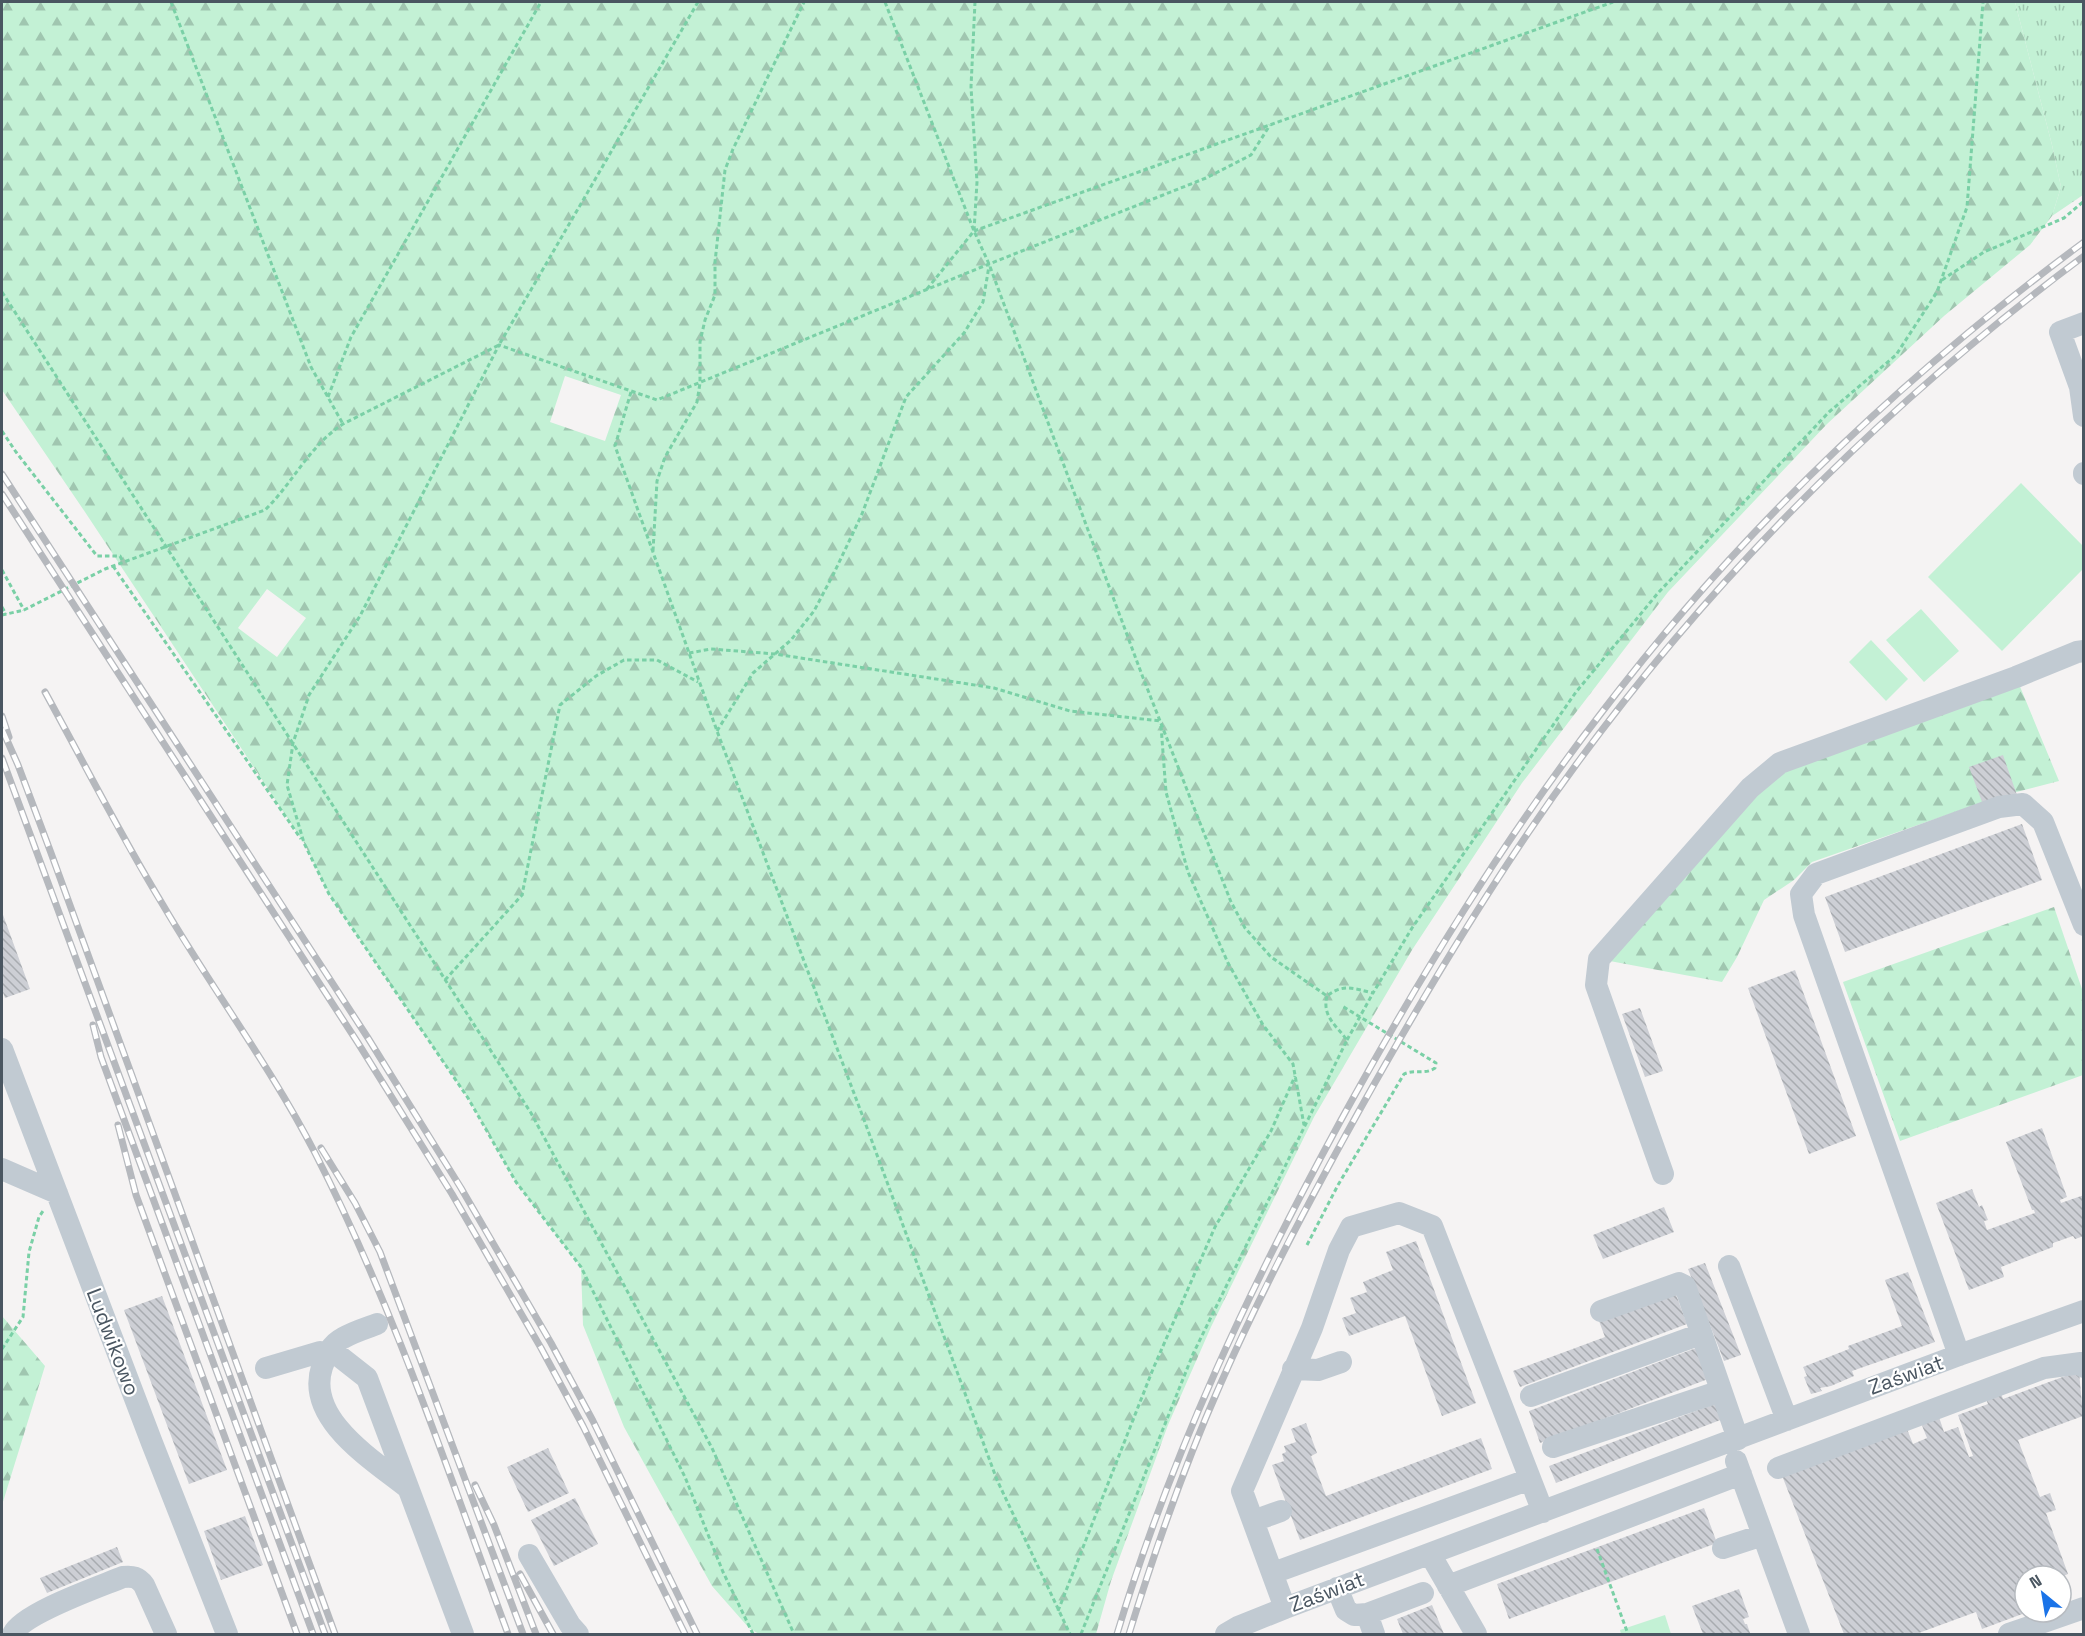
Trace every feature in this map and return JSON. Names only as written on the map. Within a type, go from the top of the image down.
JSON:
[{"type":"street","points":[[2084,323],[2060,332],[2080,387],[2084,416]]},
{"type":"street","points":[[1663,1174],[1596,985],[1599,959],[1749,788],[1780,763],[2084,651]]},
{"type":"street","points":[[1959,1355],[1804,915],[1801,894],[1816,873],[1999,807],[2023,804],[2043,822],[2084,925]]},
{"type":"street","name":"Ludwikowo","points":[[2,1049],[227,1635]]},
{"type":"street","points":[[2,1169],[57,1193]]},
{"type":"street","points":[[1285,1608],[1242,1491],[1312,1328],[1339,1250],[1351,1227],[1399,1213],[1432,1226],[1543,1512]]},
{"type":"street","points":[[1729,1266],[1797,1416]]},
{"type":"street","points":[[1601,1311],[1679,1283],[1685,1286],[1721,1391],[1741,1474],[1799,1635]]},
{"type":"street","name":"Zaświat","points":[[1226,1635],[1238,1627],[1337,1588],[1959,1355],[2084,1311]]},
{"type":"street","points":[[377,1324],[341,1338],[327,1353],[320,1375],[320,1396],[334,1424],[357,1449],[408,1488]]},
{"type":"street","points":[[1531,1396],[1701,1334]]},
{"type":"street","points":[[266,1368],[320,1352],[339,1356],[367,1378],[463,1635]]},
{"type":"street","points":[[1293,1369],[1318,1370],[1341,1362]]},
{"type":"street","points":[[1778,1468],[2044,1368],[2081,1363],[2084,1367]]},
{"type":"street","points":[[1553,1447],[1721,1391]]},
{"type":"street","points":[[1448,1586],[1741,1474]]},
{"type":"street","points":[[1272,1573],[1530,1479]]},
{"type":"street","points":[[1253,1521],[1281,1511]]},
{"type":"street","points":[[1723,1548],[1763,1535]]},
{"type":"street","points":[[1430,1554],[1476,1635]]},
{"type":"street","points":[[529,1555],[578,1635]]},
{"type":"street","points":[[13,1635],[16,1628],[46,1609],[123,1577],[132,1576],[139,1579],[144,1586],[166,1635]]},
{"type":"street","points":[[1337,1588],[1346,1610],[1370,1624],[1423,1593]]},
{"type":"street","points":[[2009,1635],[2084,1608]]},
{"type":"path","points":[[171,2],[312,367],[343,424]]},
{"type":"path","points":[[328,396],[351,337],[542,2]]},
{"type":"path","points":[[304,843],[287,785],[293,743],[309,695],[360,616],[499,345],[698,2]]},
{"type":"path","points":[[653,554],[657,482],[665,457],[697,402],[700,383],[700,342],[705,320],[715,295],[715,262],[726,170],[733,149],[804,2]]},
{"type":"path","points":[[885,2],[989,264],[1161,721],[1232,902],[1245,928],[1271,957],[1327,996]]},
{"type":"path","points":[[974,231],[977,182],[971,87],[975,2]]},
{"type":"path","points":[[926,291],[974,231],[1613,2]]},
{"type":"path","points":[[1081,1635],[1193,1354],[1347,1040],[1412,928],[1576,692],[1658,593],[1821,421],[1896,355],[1937,292],[1966,207],[1983,2]]},
{"type":"path","points":[[2,607],[4,615],[24,610],[113,566],[265,510],[277,498],[309,453],[330,432],[499,345],[657,400],[1206,178],[1251,154],[1270,125]]},
{"type":"path","points":[[1941,281],[1984,252],[2064,218],[2084,201]]},
{"type":"path","points":[[717,731],[753,674],[791,640],[814,611],[862,514],[906,397],[969,326],[983,302],[989,264]]},
{"type":"path","points":[[2,292],[531,1113],[712,1448],[794,1635]]},
{"type":"path","points":[[631,392],[615,446],[653,554],[997,1480],[1070,1635]]},
{"type":"path","points":[[2,431],[97,556],[120,556],[123,562]]},
{"type":"path","points":[[113,566],[304,843],[329,894],[468,1098],[516,1182],[581,1267],[685,1477],[723,1572],[753,1635]]},
{"type":"path","points":[[2,570],[24,610]]},
{"type":"path","points":[[688,653],[711,649],[775,654],[994,688],[1070,711],[1161,721]]},
{"type":"path","points":[[445,980],[522,895],[560,705],[596,676],[624,660],[657,660],[699,682]]},
{"type":"path","points":[[1161,721],[1166,792],[1188,872],[1228,963],[1263,1024],[1293,1064],[1304,1127]]},
{"type":"path","points":[[1347,1040],[1326,1013],[1324,1007],[1327,996],[1336,988],[1373,993]]},
{"type":"path","points":[[1307,1245],[1338,1185],[1404,1074],[1410,1071],[1432,1071],[1436,1068],[1434,1060],[1342,1006]]},
{"type":"path","points":[[1058,1611],[1153,1369],[1215,1227],[1271,1131],[1295,1076]]},
{"type":"path","points":[[2,1349],[23,1317],[29,1252],[39,1217],[57,1193]]},
{"type":"path","points":[[1594,1542],[1628,1635]]},
{"type":"green space","points":[[2,2],[2015,2],[2061,187],[2052,216],[2030,245],[1944,316],[1827,424],[1668,592],[1522,783],[1412,950],[1314,1117],[1211,1327],[1168,1425],[1111,1581],[1096,1634],[759,1634],[749,1628],[712,1586],[624,1427],[583,1325],[581,1267],[516,1182],[468,1098],[329,894],[304,843],[2,390]],"holes":[[[565,376],[621,395],[605,441],[550,422]],[[267,589],[306,618],[277,657],[238,628]]]},
{"type":"green space","points":[[2015,2],[2083,2],[2083,195],[2052,216],[2061,187]]},
{"type":"green space","points":[[2021,483],[2083,546],[2083,569],[2002,651],[1928,577]]},
{"type":"green space","points":[[1921,609],[1959,651],[1924,682],[1886,640]]},
{"type":"green space","points":[[1871,640],[1908,679],[1886,701],[1849,662]]},
{"type":"green space","points":[[2016,677],[2059,781],[2001,796],[1812,862],[1794,880],[1764,900],[1737,957],[1722,982],[1599,959],[1780,763]]},
{"type":"green space","points":[[2054,907],[2083,992],[2083,1075],[1900,1141],[1843,982]]},
{"type":"green space","points":[[2,1316],[45,1366],[2,1505]]},
{"type":"green space","points":[[1665,1615],[1671,1634],[1621,1634],[1620,1630]]},
{"type":"building","points":[[2003,755],[2018,798],[1985,810],[1969,767]]},
{"type":"building","points":[[2022,824],[2042,880],[1845,952],[1825,897]]},
{"type":"building","points":[[2,912],[30,989],[5,998],[2,990]]},
{"type":"building","points":[[1795,970],[1856,1136],[1809,1154],[1748,988]]},
{"type":"building","points":[[1640,1008],[1663,1071],[1645,1077],[1622,1014]]},
{"type":"building","points":[[2042,1128],[2067,1197],[2060,1200],[2061,1203],[2084,1195],[2084,1236],[2075,1239],[2073,1236],[2053,1243],[2053,1247],[2001,1267],[2004,1277],[1969,1290],[1936,1203],[1972,1189],[1979,1207],[1982,1205],[1988,1220],[1984,1221],[1987,1230],[2035,1213],[2006,1142]]},
{"type":"building","points":[[1664,1207],[1674,1232],[1603,1259],[1593,1235]]},
{"type":"building","points":[[1416,1241],[1476,1403],[1442,1416],[1405,1316],[1349,1336],[1342,1318],[1356,1313],[1350,1298],[1367,1292],[1363,1282],[1393,1270],[1386,1252]]},
{"type":"building","points":[[1705,1263],[1741,1355],[1724,1361],[1688,1269]]},
{"type":"building","points":[[1908,1272],[1935,1342],[1852,1371],[1854,1376],[1820,1388],[1822,1391],[1811,1394],[1804,1377],[1807,1376],[1803,1367],[1849,1349],[1848,1346],[1902,1326],[1885,1280]]},
{"type":"building","points":[[1675,1292],[1687,1324],[1520,1387],[1513,1371],[1605,1337],[1599,1321]]},
{"type":"building","points":[[162,1296],[227,1470],[189,1484],[124,1310]]},
{"type":"building","points":[[1696,1348],[1708,1379],[1540,1443],[1529,1411]]},
{"type":"building","points":[[2079,1371],[2083,1416],[2018,1440],[2040,1497],[2050,1493],[2056,1510],[2046,1513],[2064,1564],[2013,1564],[2013,1617],[1982,1629],[1976,1612],[1916,1634],[1844,1634],[1781,1473],[1907,1429],[1913,1444],[1927,1438],[1921,1423],[1939,1417],[1944,1432],[1958,1427],[1969,1457],[1973,1456],[1958,1415],[1988,1404],[1984,1394],[1999,1388],[2003,1399]]},
{"type":"building","points":[[1717,1403],[1723,1419],[1556,1483],[1549,1466]]},
{"type":"building","points":[[1306,1423],[1317,1453],[1311,1456],[1326,1496],[1481,1438],[1492,1469],[1300,1540],[1272,1465],[1284,1461],[1282,1454],[1286,1452],[1284,1446],[1296,1442],[1291,1429]]},
{"type":"building","points":[[548,1448],[569,1493],[528,1512],[507,1467]]},
{"type":"building","points":[[575,1498],[598,1544],[554,1566],[531,1520]]},
{"type":"building","points":[[1704,1508],[1717,1543],[1509,1619],[1497,1584]]},
{"type":"building","points":[[245,1516],[263,1565],[221,1580],[204,1531]]},
{"type":"building","points":[[117,1547],[123,1562],[47,1593],[40,1578]]},
{"type":"building","points":[[1739,1589],[1749,1617],[1743,1619],[1750,1633],[1703,1634],[1692,1606]]},
{"type":"building","points":[[1432,1605],[1444,1634],[1403,1634],[1397,1619]]},
{"type":"railway","points":[[1117,1634],[1138,1567],[1188,1436],[1276,1245],[1341,1120],[1401,1014],[1496,860],[1530,810],[1654,646],[1767,520],[1888,402],[2017,293],[2084,242]]},
{"type":"railway","points":[[1129,1634],[1194,1446],[1269,1281],[1399,1040],[1462,935],[1528,833],[1586,751],[1648,672],[1713,595],[1782,521],[1853,450],[1928,382],[2084,256]]},
{"type":"railway","points":[[2,474],[368,1038],[461,1188],[551,1343],[593,1421],[697,1634]]},
{"type":"railway","points":[[2,494],[358,1043],[452,1194],[583,1426],[685,1634]]},
{"type":"railway","points":[[45,692],[147,879],[298,1121],[344,1211],[419,1390],[508,1634]]},
{"type":"railway","points":[[2,716],[9,737]]},
{"type":"railway","points":[[2,729],[51,853],[335,1634]]},
{"type":"railway","points":[[2,758],[325,1634]]},
{"type":"railway","points":[[93,1025],[101,1057],[313,1634]]},
{"type":"railway","points":[[118,1125],[136,1195],[297,1634]]},
{"type":"railway","points":[[321,1148],[355,1203],[380,1252],[523,1634]]},
{"type":"railway","points":[[475,1485],[494,1525],[536,1634]]},
{"type":"railway","points":[[520,1574],[553,1634]]}]
